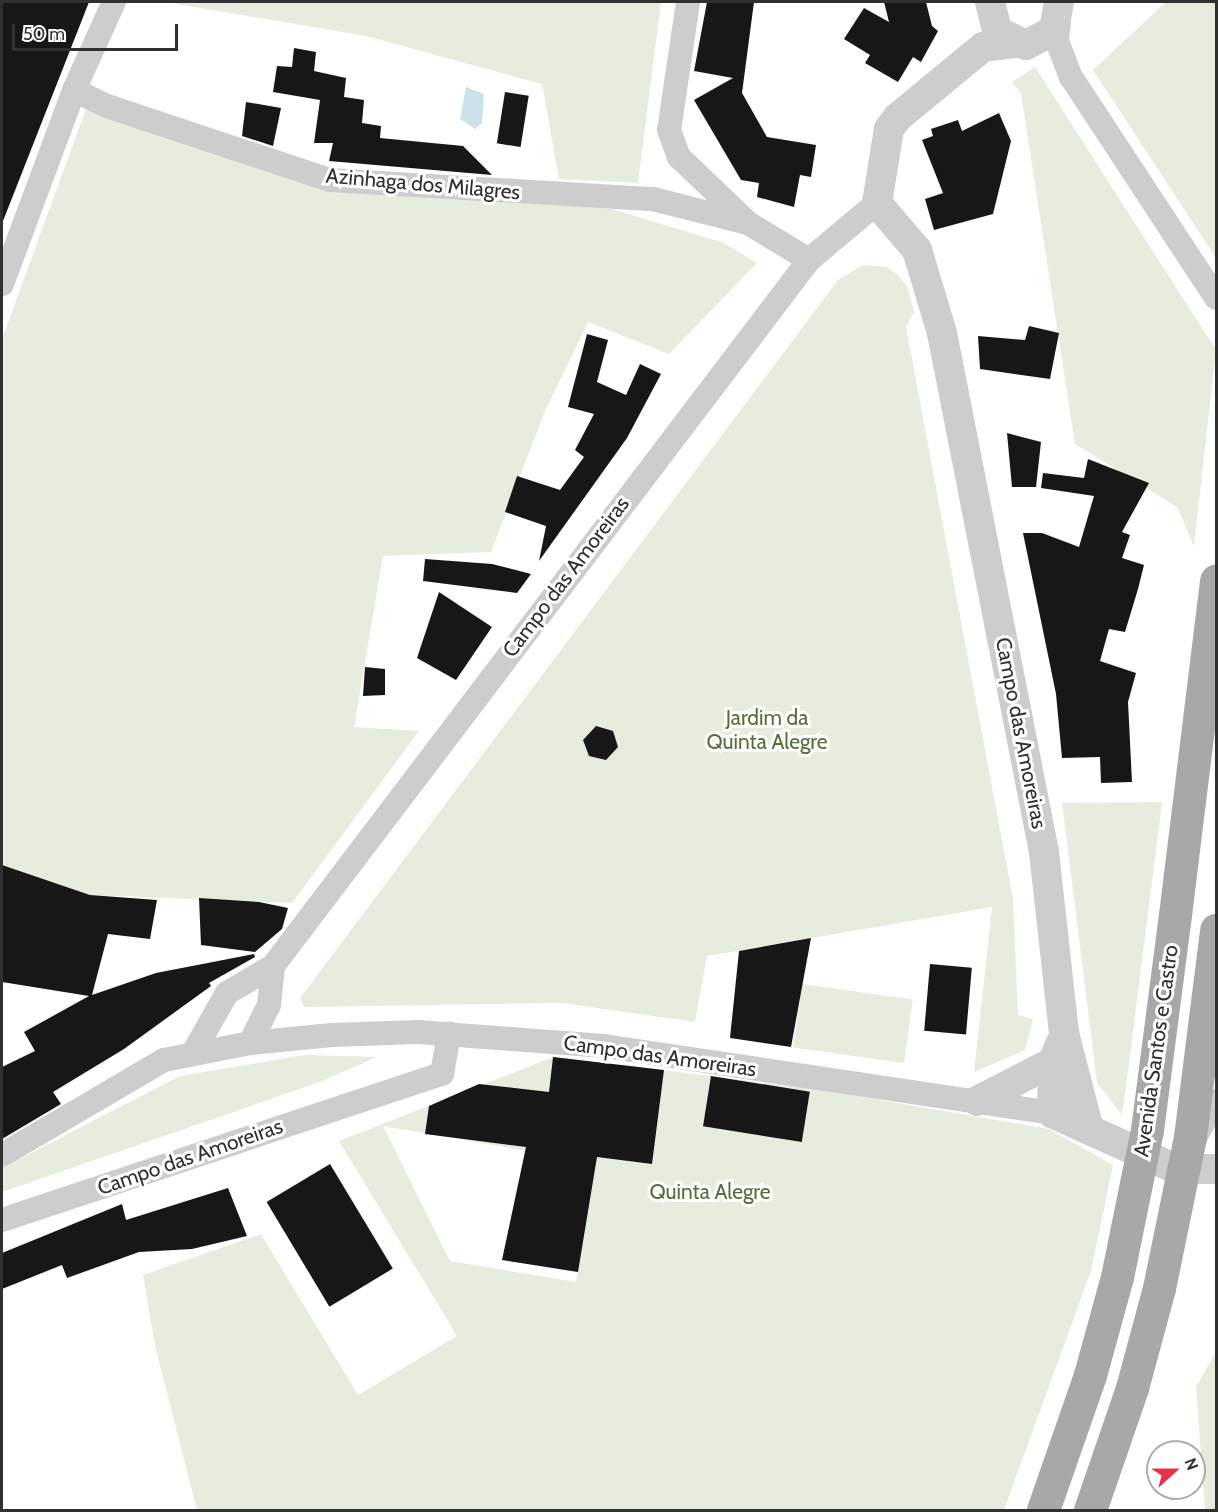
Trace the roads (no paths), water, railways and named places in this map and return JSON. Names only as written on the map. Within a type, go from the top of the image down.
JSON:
[{"type":"main road","name":"Avenida Santos e Castro","points":[[1043,1510],[1059,1467],[1117,1277],[1147,1130],[1216,587]]},
{"type":"main road","name":"Avenida Santos e Castro","points":[[1090,1510],[1106,1465],[1159,1288],[1190,1137],[1216,930]]},
{"type":"street","points":[[2,284],[74,90],[114,2]]},
{"type":"street","points":[[688,2],[669,130],[679,157],[748,223],[809,260]]},
{"type":"street","points":[[989,7],[997,32],[1049,55],[1071,78],[1216,298]]},
{"type":"street","points":[[963,60],[980,37],[989,7]]},
{"type":"street","points":[[877,203],[889,129],[963,60],[983,47],[1020,44],[1046,38],[1061,8]]},
{"type":"street","points":[[1061,8],[1057,41],[1071,78]]},
{"type":"street","name":"Azinhaga dos Milagres","points":[[74,90],[107,106],[330,180],[653,199],[748,223]]},
{"type":"street","name":"Campo das Amoreiras","points":[[193,1053],[227,993],[273,966],[809,260],[877,203],[917,250],[942,333],[1044,852],[1064,1033],[1089,1130]]},
{"type":"street","points":[[250,1043],[269,1005],[273,966]]},
{"type":"street","name":"Campo das Amoreiras","points":[[2,1155],[164,1060],[250,1043],[332,1035],[449,1034],[604,1046],[1052,1113],[1053,1062],[1064,1033]]},
{"type":"street","name":"Campo das Amoreiras","points":[[2,1221],[442,1074],[449,1034]]},
{"type":"street","points":[[977,1101],[1053,1062]]},
{"type":"street","points":[[1176,1169],[1216,1101]]},
{"type":"street","points":[[1052,1113],[1176,1169],[1216,1169]]},
{"type":"water","points":[[466,87],[484,94],[482,123],[475,129],[460,119]]},
{"type":"park label","name":"Jardim da Quinta Alegre","points":[[767,730]]},
{"type":"park label","name":"Quinta Alegre","points":[[710,1192]]}]
